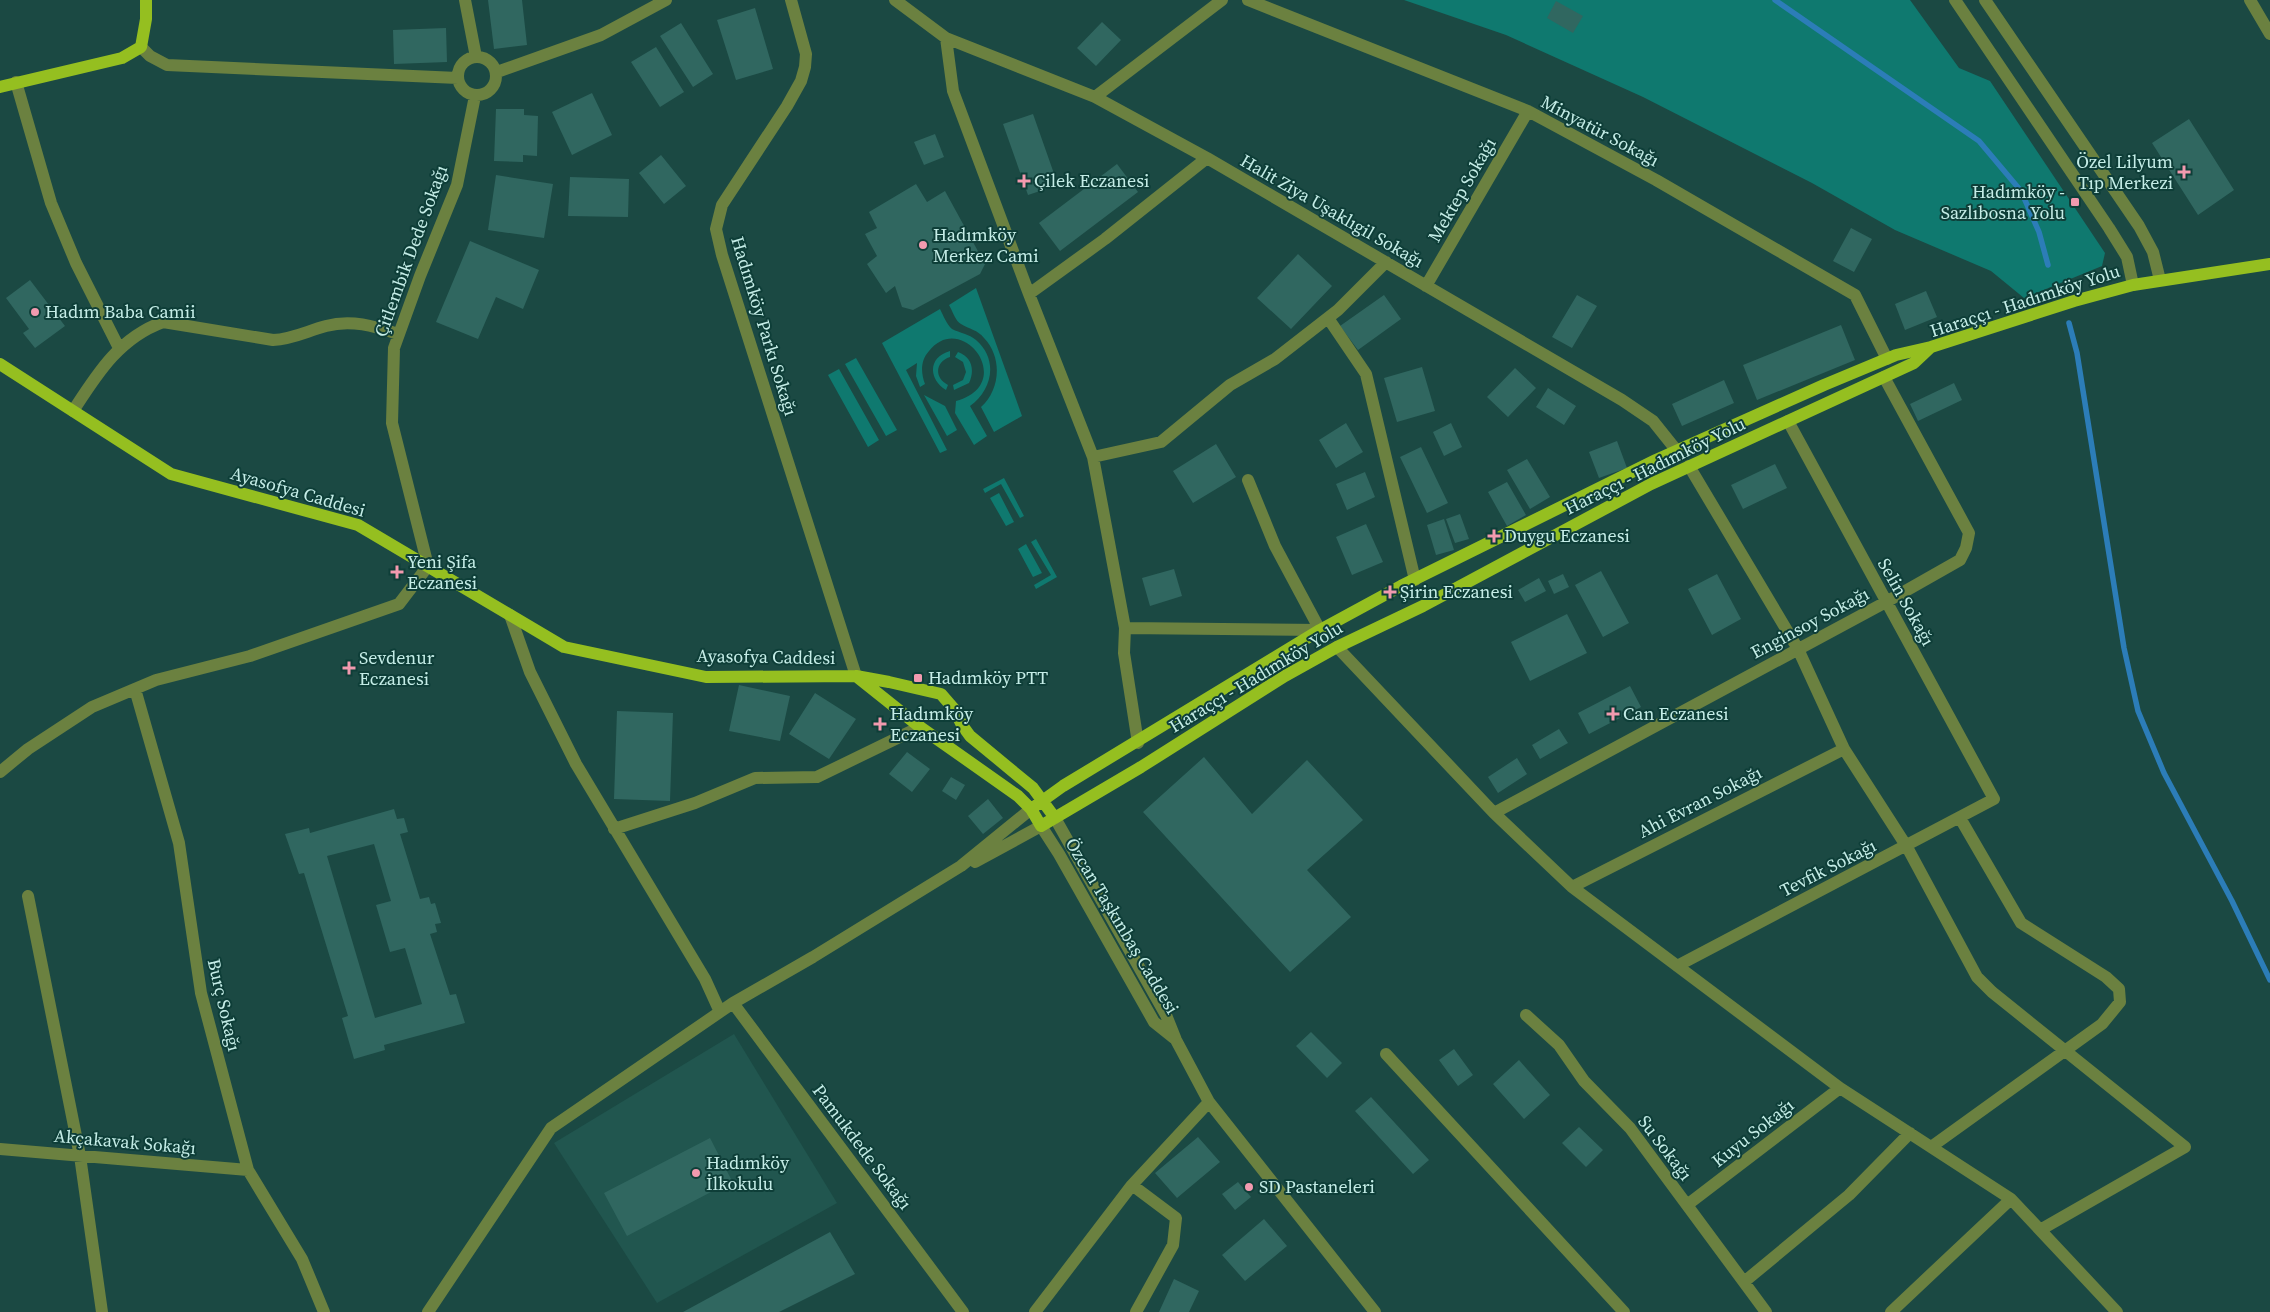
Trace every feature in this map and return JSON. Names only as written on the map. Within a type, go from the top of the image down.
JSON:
[{"type":"main road","points":[[0,88],[16,82],[122,58],[141,47],[146,19],[146,0]]},
{"type":"main road","name":"Haraççı - Hadımköy Yolu","points":[[1041,826],[1140,767],[1285,676],[1337,647],[1423,606],[1651,484],[1914,363],[1930,348],[2074,300],[2133,285],[2270,264]]},
{"type":"main road","points":[[1031,810],[1043,799],[1138,743],[1320,630],[1415,580],[1677,451],[1887,359],[1930,348]]},
{"type":"main road","name":"Ayasofya Caddesi","points":[[0,364],[171,474],[358,525],[564,647],[706,677],[856,676],[941,694],[954,709],[970,736],[1033,788],[1043,799],[1055,818]]},
{"type":"main road","points":[[1677,451],[1689,466]]},
{"type":"main road","points":[[1320,630],[1337,647]]},
{"type":"main road","points":[[856,676],[920,727],[1018,796],[1031,810],[1041,826]]},
{"type":"street","points":[[465,0],[476,57]]},
{"type":"street","points":[[496,72],[601,35],[666,0]]},
{"type":"street","name":"Hadımköy Parkı Sokağı","points":[[791,0],[806,54],[802,80],[758,152],[722,204],[716,229],[722,255],[820,568],[856,676]]},
{"type":"street","name":"Halit Ziya Uşaklıgil Sokağı","points":[[895,0],[946,38],[1095,97],[1207,158],[1622,400],[1653,421],[1677,451]]},
{"type":"street","points":[[1095,97],[1222,0]]},
{"type":"street","name":"Minyatür Sokağı","points":[[1248,0],[1528,111],[1656,180],[1855,295],[1887,359]]},
{"type":"street","points":[[1955,0],[2110,228],[2126,257],[2133,285]]},
{"type":"street","points":[[1985,0],[2139,226],[2152,252],[2160,280]]},
{"type":"street","points":[[2250,0],[2270,34]]},
{"type":"street","points":[[946,38],[954,91],[1029,294],[1093,457],[1125,628],[1124,653],[1138,743]]},
{"type":"street","points":[[141,47],[150,56],[167,65],[458,78]]},
{"type":"street","points":[[476,57],[485,58],[493,64],[496,72],[496,81],[492,89],[484,94],[475,96],[467,93],[461,86],[458,78],[463,64],[476,57]]},
{"type":"street","points":[[16,82],[51,203],[76,263],[119,348]]},
{"type":"street","name":"Çitlembik Dede Sokağı","points":[[428,566],[392,423],[394,348],[420,276],[457,185],[475,96]]},
{"type":"street","name":"Mektep Sokağı","points":[[1426,286],[1528,111]]},
{"type":"street","points":[[1029,294],[1105,239],[1207,158]]},
{"type":"street","points":[[1093,457],[1161,442],[1230,385],[1275,359],[1328,318],[1386,262]]},
{"type":"street","points":[[1328,318],[1366,374],[1415,580]]},
{"type":"street","points":[[73,411],[119,348],[147,328],[163,322],[273,340],[291,340],[326,326],[343,323],[376,326],[398,334]]},
{"type":"street","name":"Enginsoy Sokağı","points":[[1494,813],[1798,650],[1960,560],[1966,548],[1969,533],[1884,377]]},
{"type":"street","name":"Selin Sokağı","points":[[1788,421],[1994,799]]},
{"type":"street","points":[[1689,466],[1798,650],[1844,749],[1907,847],[1977,977],[1992,992],[2185,1147],[2040,1230]]},
{"type":"street","points":[[1125,628],[1320,630],[1276,546],[1248,480]]},
{"type":"street","points":[[0,772],[28,749],[92,707],[156,680],[250,656],[399,604],[428,566]]},
{"type":"street","points":[[510,615],[530,672],[576,764],[705,980],[720,1012]]},
{"type":"street","points":[[1337,647],[1494,813],[1572,886],[1840,1088],[2011,1199],[2117,1312]]},
{"type":"street","name":"Burç Sokağı","points":[[135,689],[179,843],[201,993],[248,1170],[302,1259],[324,1312]]},
{"type":"street","points":[[614,829],[695,803],[755,778],[817,777],[920,727]]},
{"type":"street","name":"Ahi Evran Sokağı","points":[[1572,886],[1844,749]]},
{"type":"street","name":"Tevfik Sokağı","points":[[1677,966],[1907,847],[1994,799]]},
{"type":"street","points":[[428,1312],[551,1128],[733,1003],[961,866],[1031,810]]},
{"type":"street","name":"Özcan Taşkınbaş Caddesi","points":[[1055,818],[1166,1016],[1176,1040],[1209,1102],[1375,1312]]},
{"type":"street","points":[[1930,1147],[2102,1024],[2120,1002],[2119,989],[2106,977],[2021,922],[1960,818]]},
{"type":"street","points":[[961,866],[971,864],[1041,826]]},
{"type":"street","name":"Özcan Taşkınbaş Caddesi","points":[[1041,826],[1059,854],[1154,1022],[1176,1040]]},
{"type":"street","points":[[28,896],[80,1156],[102,1312]]},
{"type":"street","name":"Pamukdede Sokağı","points":[[733,1003],[962,1312]]},
{"type":"street","name":"Su Sokağı","points":[[1526,1014],[1560,1045],[1584,1081],[1630,1128],[1766,1312]]},
{"type":"street","points":[[1386,1054],[1624,1312]]},
{"type":"street","name":"Kuyu Sokağı","points":[[1687,1205],[1840,1088]]},
{"type":"street","points":[[1035,1312],[1132,1185],[1209,1102]]},
{"type":"street","points":[[1744,1282],[1849,1195],[1910,1133]]},
{"type":"street","name":"Akçakavak Sokağı","points":[[0,1149],[248,1170]]},
{"type":"street","points":[[1132,1185],[1176,1218],[1172,1245],[1136,1312]]},
{"type":"street","points":[[1891,1312],[2011,1199]]},
{"type":"shaded area","points":[[1404,0],[1910,0],[1959,68],[1990,81],[2105,253],[2102,266],[2024,298],[1991,271],[1895,230],[1812,183],[1643,97],[1506,35]]},
{"type":"shaded area","points":[[976,288],[1022,416],[994,432],[981,407],[992,392],[995,383],[997,374],[994,355],[982,335],[959,323],[949,305]]},
{"type":"shaded area","points":[[940,309],[952,329],[973,338],[983,348],[988,356],[990,374],[983,392],[970,406],[987,436],[974,445],[955,413],[956,401],[974,392],[983,380],[983,367],[978,354],[968,344],[956,339],[942,340],[929,351],[924,359],[922,371],[925,384],[920,387],[916,376],[917,363],[906,370],[947,450],[940,453],[882,343]]},
{"type":"shaded area","points":[[950,351],[950,357],[941,362],[938,370],[940,378],[948,385],[946,390],[936,380],[933,369],[934,363],[938,358]]},
{"type":"shaded area","points":[[958,352],[963,354],[971,364],[972,373],[969,383],[954,390],[953,385],[963,380],[966,372],[963,362],[955,357]]},
{"type":"shaded area","points":[[856,358],[897,430],[886,436],[845,364]]},
{"type":"shaded area","points":[[839,369],[879,440],[868,447],[828,375]]},
{"type":"shaded area","points":[[924,395],[945,406],[957,430],[947,436]]},
{"type":"shaded area","points":[[1004,478],[1024,516],[1020,518],[1001,484],[985,493],[983,489]]},
{"type":"shaded area","points":[[999,493],[1014,522],[1006,526],[990,498]]},
{"type":"shaded area","points":[[1036,539],[1057,577],[1036,589],[1034,585],[1051,575],[1031,542]]},
{"type":"shaded area","points":[[1026,544],[1042,573],[1033,577],[1018,549]]},
{"type":"shaded area","name":"Hadımköy İlkokulu","points":[[734,1034],[837,1203],[657,1303],[554,1143]]},
{"type":"building","points":[[488,0],[522,0],[527,45],[494,49]]},
{"type":"building","points":[[1556,1],[1583,16],[1573,33],[1547,18]]},
{"type":"building","points":[[755,8],[773,69],[736,80],[717,20]]},
{"type":"building","points":[[1102,22],[1121,40],[1096,66],[1077,48]]},
{"type":"building","points":[[681,23],[713,74],[693,87],[660,36]]},
{"type":"building","points":[[446,28],[447,62],[394,64],[393,30]]},
{"type":"building","points":[[656,47],[684,92],[660,107],[631,62]]},
{"type":"building","points":[[592,93],[612,135],[572,155],[552,112]]},
{"type":"building","points":[[496,109],[524,109],[524,115],[538,116],[537,156],[523,155],[523,162],[494,161]]},
{"type":"building","points":[[1033,114],[1058,185],[1028,195],[1003,124]]},
{"type":"building","points":[[2189,119],[2234,190],[2198,215],[2152,143]]},
{"type":"building","points":[[935,134],[944,157],[924,165],[914,142]]},
{"type":"building","points":[[661,155],[686,186],[664,204],[639,173]]},
{"type":"building","points":[[1117,164],[1138,192],[1060,251],[1039,223]]},
{"type":"building","points":[[496,175],[553,184],[544,238],[488,230]]},
{"type":"building","points":[[570,177],[629,179],[628,217],[568,216]]},
{"type":"building","name":"Hadımköy Merkez Cami","points":[[916,184],[927,202],[945,191],[985,264],[980,274],[913,310],[902,307],[895,286],[886,293],[867,264],[877,256],[865,234],[877,228],[869,212]]},
{"type":"building","points":[[1851,228],[1872,239],[1854,272],[1833,261]]},
{"type":"building","points":[[470,241],[539,270],[523,309],[496,297],[478,339],[436,322]]},
{"type":"building","points":[[1298,254],[1332,286],[1291,329],[1257,298]]},
{"type":"building","name":"Hadım Baba Camii","points":[[30,280],[65,326],[35,348],[23,333],[29,329],[6,298]]},
{"type":"building","points":[[1926,291],[1937,317],[1905,330],[1895,304]]},
{"type":"building","points":[[1384,295],[1401,319],[1358,350],[1340,326]]},
{"type":"building","points":[[1577,295],[1597,306],[1572,348],[1552,337]]},
{"type":"building","points":[[1841,325],[1855,360],[1757,400],[1743,365]]},
{"type":"building","points":[[1422,367],[1435,411],[1397,422],[1384,378]]},
{"type":"building","points":[[1515,368],[1536,388],[1508,417],[1487,397]]},
{"type":"building","points":[[1724,380],[1734,403],[1682,426],[1672,404]]},
{"type":"building","points":[[1954,383],[1962,400],[1918,421],[1910,404]]},
{"type":"building","points":[[1548,388],[1576,406],[1564,425],[1536,407]]},
{"type":"building","points":[[1346,423],[1363,452],[1336,468],[1319,440]]},
{"type":"building","points":[[1451,423],[1462,447],[1444,456],[1433,432]]},
{"type":"building","points":[[1617,441],[1627,468],[1599,478],[1589,452]]},
{"type":"building","points":[[1216,444],[1236,477],[1193,503],[1173,471]]},
{"type":"building","points":[[1421,447],[1448,503],[1427,513],[1400,457]]},
{"type":"building","points":[[1527,459],[1550,497],[1530,509],[1507,470]]},
{"type":"building","points":[[1775,464],[1787,488],[1743,509],[1731,485]]},
{"type":"building","points":[[1365,472],[1375,497],[1347,510],[1336,484]]},
{"type":"building","points":[[1507,482],[1526,515],[1507,526],[1488,492]]},
{"type":"building","points":[[1460,514],[1469,539],[1455,543],[1446,519]]},
{"type":"building","points":[[1444,519],[1454,550],[1436,555],[1427,525]]},
{"type":"building","points":[[1366,524],[1383,562],[1352,575],[1336,537]]},
{"type":"building","points":[[1174,569],[1182,596],[1150,606],[1142,578]]},
{"type":"building","points":[[1601,571],[1629,623],[1603,637],[1575,585]]},
{"type":"building","points":[[1563,574],[1569,587],[1554,594],[1548,581]]},
{"type":"building","points":[[1717,574],[1741,619],[1712,635],[1688,589]]},
{"type":"building","points":[[1539,578],[1546,591],[1525,602],[1518,590]]},
{"type":"building","points":[[1567,614],[1587,653],[1530,681],[1511,642]]},
{"type":"building","points":[[739,685],[790,696],[780,741],[729,731]]},
{"type":"building","points":[[1630,686],[1641,707],[1589,734],[1578,713]]},
{"type":"building","points":[[815,693],[856,719],[829,759],[789,734]]},
{"type":"building","points":[[617,711],[673,713],[670,801],[614,799]]},
{"type":"building","points":[[1559,729],[1568,743],[1540,759],[1532,745]]},
{"type":"building","points":[[907,752],[930,769],[912,792],[889,774]]},
{"type":"building","points":[[1204,757],[1252,814],[1307,760],[1363,820],[1307,870],[1351,917],[1290,972],[1143,812]]},
{"type":"building","points":[[1517,758],[1527,774],[1498,793],[1488,777]]},
{"type":"building","points":[[951,777],[965,785],[956,800],[942,791]]},
{"type":"building","points":[[988,799],[1003,818],[983,834],[968,816]]},
{"type":"building","points":[[394,809],[397,819],[404,818],[408,832],[400,834],[420,899],[429,897],[431,904],[435,903],[441,923],[435,924],[437,932],[430,934],[450,995],[456,994],[465,1023],[384,1045],[385,1050],[354,1059],[342,1018],[348,1016],[304,873],[299,874],[285,834],[309,828],[310,833]],"holes":[[[374,844],[391,901],[376,905],[390,952],[405,948],[422,1004],[375,1018],[327,856]]]},
{"type":"building","points":[[1311,1032],[1342,1063],[1327,1078],[1296,1046]]},
{"type":"building","points":[[1454,1049],[1473,1075],[1458,1086],[1439,1060]]},
{"type":"building","points":[[1519,1060],[1550,1095],[1524,1119],[1493,1084]]},
{"type":"building","points":[[1371,1097],[1429,1160],[1413,1174],[1355,1111]]},
{"type":"building","points":[[1579,1127],[1603,1150],[1586,1167],[1562,1143]]},
{"type":"building","points":[[1198,1137],[1220,1162],[1177,1198],[1155,1173]]},
{"type":"building","points":[[710,1138],[732,1181],[627,1236],[604,1193]]},
{"type":"building","points":[[1238,1182],[1251,1197],[1235,1210],[1222,1194]]},
{"type":"building","points":[[1264,1219],[1287,1246],[1245,1281],[1222,1255]]},
{"type":"building","points":[[830,1232],[855,1274],[779,1312],[683,1312]]},
{"type":"building","points":[[1174,1279],[1199,1291],[1189,1312],[1159,1312]]},
{"type":"waterway","points":[[1775,0],[1979,141],[2021,191],[2039,232],[2048,265]]},
{"type":"waterway","points":[[2069,323],[2077,353],[2124,648],[2138,711],[2164,773],[2232,901],[2270,980]]},
{"type":"place","name":"Özel Lilyum Tıp Merkezi","points":[[2184,172]]},
{"type":"place","name":"Çilek Eczanesi","points":[[1024,181]]},
{"type":"place","name":"Hadımköy - Sazlıbosna Yolu","points":[[2075,202]]},
{"type":"place","name":"Hadımköy Merkez Cami","points":[[923,245]]},
{"type":"place","name":"Hadım Baba Camii","points":[[35,312]]},
{"type":"place","name":"Duygu Eczanesi","points":[[1494,536]]},
{"type":"place","name":"Yeni Şifa Eczanesi","points":[[397,572]]},
{"type":"place","name":"Şirin Eczanesi","points":[[1390,592]]},
{"type":"place","name":"Sevdenur Eczanesi","points":[[349,668]]},
{"type":"place","name":"Hadımköy PTT","points":[[918,678]]},
{"type":"place","name":"Can Eczanesi","points":[[1613,714]]},
{"type":"place","name":"Hadımköy Eczanesi","points":[[880,724]]},
{"type":"place","name":"Hadımköy İlkokulu","points":[[696,1173]]},
{"type":"place","name":"SD Pastaneleri","points":[[1249,1187]]}]
